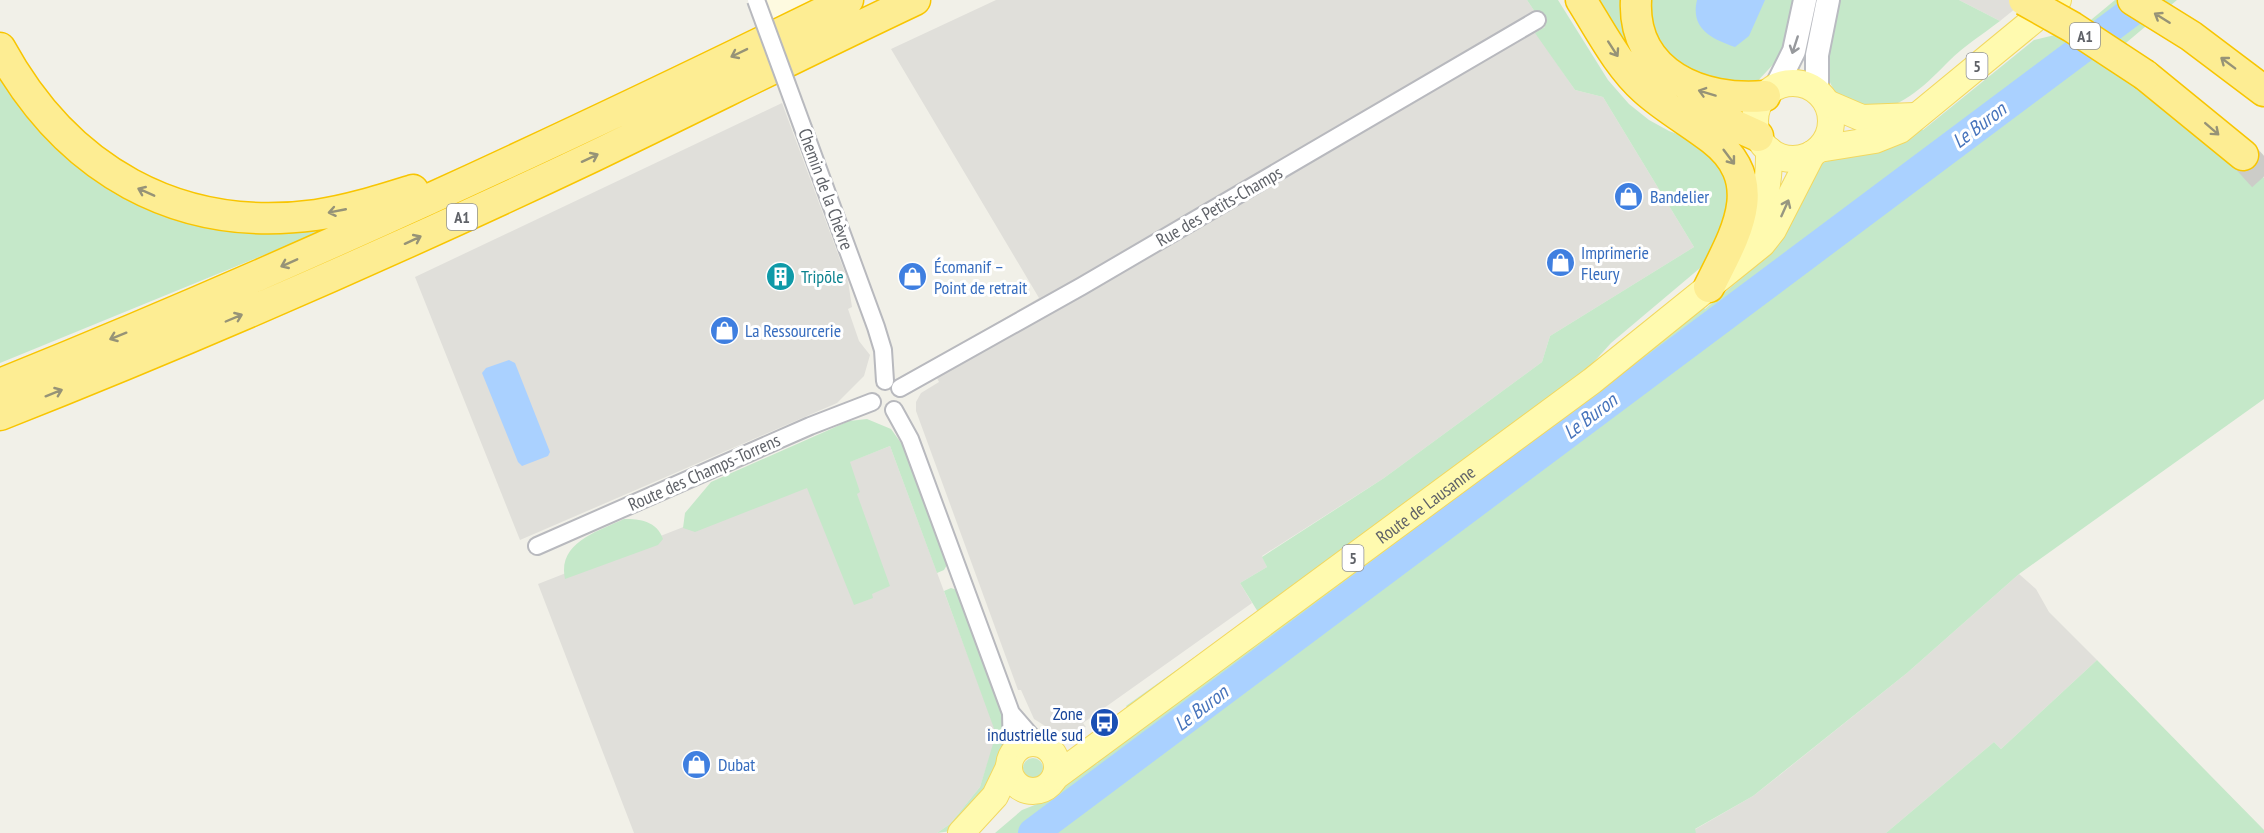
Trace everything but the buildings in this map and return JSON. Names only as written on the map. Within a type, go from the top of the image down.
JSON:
[{"type":"highway","name":"A1","points":[[0,384],[262,275],[534,152],[848,0]]},
{"type":"highway","name":"A1","points":[[0,415],[206,331],[416,238],[602,152],[915,0]]},
{"type":"highway","points":[[1581,0],[1623,65],[1650,95],[1718,144],[1731,158],[1742,182],[1743,206],[1739,224],[1709,287]]},
{"type":"highway","points":[[1636,0],[1637,18],[1643,41],[1655,60],[1672,76],[1690,87],[1721,97],[1770,91]]},
{"type":"highway","name":"A1","points":[[2024,0],[2072,27],[2145,75],[2243,155]]},
{"type":"highway","points":[[2133,0],[2191,36],[2264,91]]},
{"type":"highway","points":[[0,48],[38,108],[62,135],[93,162],[148,194],[206,212],[261,219],[335,212],[534,152]]},
{"type":"highway","points":[[1650,95],[1678,109],[1734,124],[1764,143]]},
{"type":"main road","points":[[1805,0],[1794,51],[1755,118],[1764,143],[1790,159],[1816,152],[1830,131],[1831,117],[1822,97],[1817,55],[1828,0]]},
{"type":"main road","name":"5","points":[[1816,152],[1886,137],[1900,130],[2058,0]]},
{"type":"main road","points":[[1770,91],[1800,83],[1862,118],[1915,116]]},
{"type":"main road","name":"Route de Lausanne","points":[[1733,266],[1764,205],[1769,186],[1764,143]]},
{"type":"main road","name":"Route de Lausanne","points":[[971,833],[1045,784],[1558,407],[1709,287],[1762,244],[1773,230],[1816,152]]},
{"type":"main road","name":"Route de Lausanne","points":[[1043,746],[1084,746],[1112,735]]},
{"type":"main road","points":[[961,833],[995,796],[1010,761],[1025,744],[1043,746],[1057,765],[1045,784],[1016,785],[1010,761]]},
{"type":"street","name":"Chemin de la Chèvre","points":[[756,0],[876,327],[892,385]]},
{"type":"street","name":"Rue des Petits-Champs","points":[[892,385],[1082,286],[1537,20]]},
{"type":"street","points":[[892,385],[901,400],[894,410],[881,411],[872,402],[871,397],[875,386],[892,385]]},
{"type":"street","name":"Route des Champs-Torrens","points":[[537,546],[810,426],[872,402]]},
{"type":"street","points":[[894,410],[910,439],[1011,713],[1010,761]]},
{"type":"street","points":[[1011,713],[1043,746]]},
{"type":"shaded area","points":[[756,0],[848,0],[770,38]]},
{"type":"shaded area","points":[[996,0],[1527,0],[1545,27],[1536,33],[1575,90],[1603,97],[1694,247],[1550,336],[1542,362],[1384,478],[1262,556],[1267,567],[1240,583],[1252,603],[1083,723],[1086,727],[1074,732],[1053,731],[1034,719],[1021,690],[1018,690],[916,411],[916,402],[921,393],[939,382],[929,362],[1039,298],[891,49]]},
{"type":"shaded area","points":[[1959,0],[2026,0],[2000,21]]},
{"type":"shaded area","points":[[782,103],[848,281],[852,307],[848,309],[859,341],[870,355],[864,376],[837,403],[520,540],[415,277]]},
{"type":"shaded area","points":[[890,446],[997,734],[980,787],[950,824],[937,833],[634,833],[538,584]]},
{"type":"shaded area","points":[[2019,574],[2036,589],[2049,612],[2097,660],[2001,749],[1994,742],[1886,833],[1696,833],[1694,830],[1753,796],[1907,673]]},
{"type":"green space","points":[[1527,0],[1558,0],[1608,80],[1629,104],[1649,120],[1669,131],[1709,146],[1737,196],[1706,263],[1611,343],[1582,375],[1129,710],[1126,706],[1258,612],[1240,583],[1267,567],[1262,557],[1384,478],[1542,362],[1550,336],[1694,247],[1603,97],[1575,90],[1535,33],[1545,27]]},
{"type":"green space","points":[[1594,0],[1627,0],[1694,100],[1677,95],[1648,75]]},
{"type":"green space","points":[[1650,0],[1796,0],[1781,56],[1754,85],[1714,79],[1682,65],[1669,54],[1660,40],[1653,22]]},
{"type":"green space","points":[[1835,0],[1959,0],[2000,21],[1961,50],[1912,95],[1889,107],[1864,109],[1837,93],[1830,82],[1826,55]]},
{"type":"green space","points":[[2115,0],[2177,0],[2114,53],[2243,155],[2264,178],[2264,399],[2019,574],[1907,673],[1753,796],[1695,829],[1696,833],[995,833],[1022,810],[1055,797],[1081,771],[1098,763],[1096,759],[1701,305],[1705,309],[1743,277],[1814,170],[1823,163],[1918,126],[1923,130],[2034,40],[2080,29]]},
{"type":"green space","points":[[0,64],[112,183],[342,223],[0,363]]},
{"type":"green space","points":[[867,419],[891,429],[904,447],[948,563],[944,570],[937,573],[890,446],[850,462],[860,492],[857,494],[890,586],[872,594],[873,598],[854,605],[807,488],[695,532],[683,528],[685,513],[711,482],[849,421]]},
{"type":"green space","points":[[624,519],[647,522],[657,528],[663,539],[658,545],[565,579],[564,566],[567,556],[574,547],[592,534]]},
{"type":"green space","points":[[951,588],[957,590],[1000,707],[1004,728],[1004,746],[995,776],[976,802],[951,831],[937,833],[950,824],[980,787],[996,734],[944,591]]},
{"type":"green space","points":[[2097,660],[2264,830],[2264,833],[1886,833],[1994,742],[2001,749]]},
{"type":"green space","points":[[1033,758],[1040,761],[1043,768],[1040,775],[1033,778],[1026,775],[1023,768],[1026,761]]},
{"type":"water","points":[[1697,0],[1765,0],[1749,36],[1735,47],[1711,36],[1700,26],[1696,10]]},
{"type":"water","points":[[509,360],[515,363],[550,452],[548,456],[522,466],[518,462],[482,373],[486,368]]},
{"type":"waterway","name":"Le Buron","points":[[1033,833],[2147,0]]},
{"type":"tunnel","points":[[2243,155],[2264,178]]},
{"type":"place","name":"Bandelier","points":[[1629,196]]},
{"type":"place","name":"Imprimerie Fleury","points":[[1560,262]]},
{"type":"place","name":"Tripōle","points":[[780,276]]},
{"type":"place","name":"Écomanif – Point de retrait","points":[[913,276]]},
{"type":"place","name":"La Ressourcerie","points":[[724,330]]},
{"type":"place","name":"Zone industrielle sud","points":[[1104,723]]},
{"type":"place","name":"Dubat","points":[[697,764]]}]
